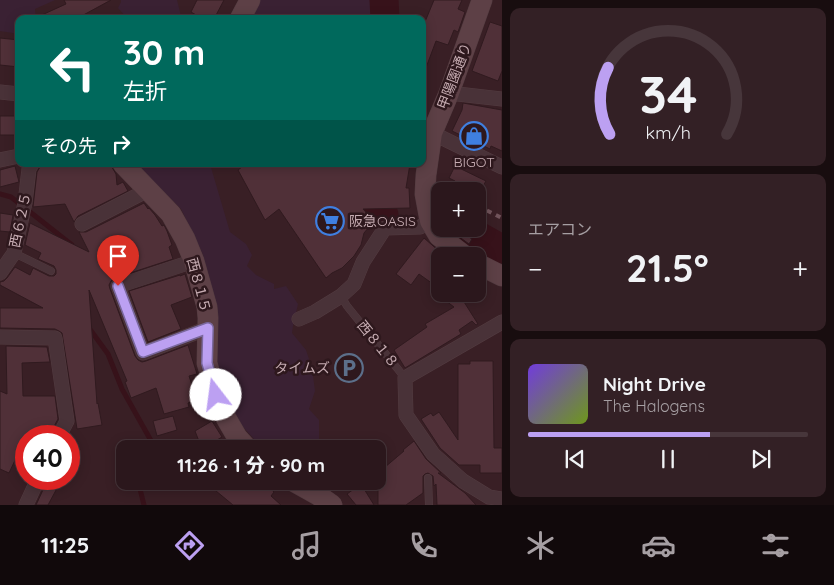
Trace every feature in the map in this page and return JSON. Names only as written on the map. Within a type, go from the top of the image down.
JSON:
[{"type":"street","points":[[242,15],[250,0]]},
{"type":"street","name":"甲陽園通り","points":[[453,247],[439,236],[430,221],[425,194],[426,175],[432,133],[449,93],[482,0]]},
{"type":"street","points":[[0,92],[15,94]]},
{"type":"street","points":[[449,93],[502,100]]},
{"type":"street","points":[[432,133],[502,167]]},
{"type":"street","points":[[0,160],[15,157]]},
{"type":"street","name":"西６２５","points":[[0,273],[14,253],[30,167]]},
{"type":"street","name":"西８１５","points":[[126,167],[171,214],[194,261],[207,307],[207,363],[216,395],[226,418],[240,440]]},
{"type":"street","points":[[82,224],[148,190]]},
{"type":"street","points":[[299,319],[341,296],[354,284],[363,262],[384,228],[420,227],[430,221]]},
{"type":"street","points":[[194,261],[118,286],[143,352],[208,328]]},
{"type":"street","points":[[486,268],[502,276]]},
{"type":"street","points":[[406,378],[502,322]]},
{"type":"street","points":[[0,337],[55,338],[67,421],[65,425]]},
{"type":"street","name":"西８１８","points":[[406,378],[406,415],[433,454],[463,481],[489,497],[502,499]]},
{"type":"street","points":[[26,505],[33,490]]},
{"type":"street","points":[[309,490],[332,505]]},
{"type":"lane","points":[[14,253],[51,271]]},
{"type":"lane","name":"西８１８","points":[[341,296],[347,306],[406,378]]},
{"type":"lane","points":[[428,478],[429,505]]},
{"type":"shaded area","points":[[0,0],[55,0],[35,9],[36,15],[15,15],[15,33],[0,31]]},
{"type":"shaded area","points":[[121,0],[177,0],[181,15],[124,15],[118,8]]},
{"type":"shaded area","points":[[259,0],[391,0],[392,11],[390,15],[253,15]]},
{"type":"shaded area","points":[[139,167],[211,167],[230,232],[246,244],[252,255],[247,266],[256,275],[274,284],[274,289],[286,286],[298,304],[292,333],[306,350],[312,368],[315,391],[309,409],[319,420],[319,440],[255,440],[243,427],[229,403],[219,378],[215,337],[216,307],[203,255],[181,209]]},
{"type":"building","points":[[64,0],[111,0],[83,15],[42,15],[66,4]]},
{"type":"building","points":[[197,0],[224,0],[216,15],[196,15],[191,12]]},
{"type":"building","points":[[434,0],[462,0],[458,9],[465,12],[458,32],[454,30],[448,45],[436,41],[426,68],[426,19]]},
{"type":"building","points":[[490,22],[502,26],[502,71],[498,81],[472,71]]},
{"type":"building","points":[[0,38],[15,40],[15,67],[0,65]]},
{"type":"building","points":[[463,103],[502,110],[502,151],[491,146],[490,149],[452,131],[462,110]]},
{"type":"building","points":[[0,116],[15,116],[15,135],[0,135]]},
{"type":"building","points":[[15,166],[19,182],[0,187],[0,170]]},
{"type":"building","points":[[455,166],[486,181],[454,182],[449,178]]},
{"type":"building","points":[[40,167],[112,167],[116,174],[117,185],[123,182],[128,191],[78,216],[74,222],[65,204],[33,207],[37,172]]},
{"type":"building","name":"阪急OASIS","points":[[242,167],[410,167],[406,188],[409,188],[410,208],[363,209],[374,221],[364,233],[361,245],[354,256],[342,268],[326,278],[279,209],[265,220],[238,170]]},
{"type":"building","points":[[144,203],[162,226],[164,225],[172,245],[169,247],[173,259],[115,278],[109,285],[138,360],[146,361],[188,345],[197,374],[189,376],[197,400],[188,403],[189,407],[164,414],[156,388],[131,398],[125,382],[127,381],[89,290],[97,404],[102,425],[80,429],[80,425],[76,425],[62,333],[55,329],[0,328],[0,308],[43,308],[0,285],[0,282],[7,278],[15,267],[30,275],[33,268],[49,276],[56,274],[54,266],[38,259],[41,253],[25,245],[30,223],[89,252],[79,232],[86,232]]},
{"type":"building","points":[[0,213],[13,215],[10,232],[0,231]]},
{"type":"building","points":[[459,237],[469,237],[472,239],[469,244]]},
{"type":"building","points":[[424,238],[434,247],[431,247],[431,283],[419,274],[411,285],[396,274]]},
{"type":"building","points":[[185,274],[192,297],[171,305],[181,329],[148,342],[129,291]]},
{"type":"building","points":[[447,302],[464,302],[478,324],[476,325],[472,321],[459,330],[461,334],[405,368],[394,350],[427,327],[425,324],[454,307]]},
{"type":"building","points":[[6,346],[47,347],[50,362],[22,363],[23,396],[55,396],[58,419],[55,425],[15,425],[15,460],[9,473],[0,469],[0,391],[7,394]]},
{"type":"building","points":[[470,361],[493,361],[494,448],[502,448],[502,473],[480,473],[480,465],[459,465],[440,448],[421,419],[431,413],[433,416],[439,412],[458,440],[458,364],[470,364]]},
{"type":"building","points":[[173,416],[177,430],[157,436],[153,421]]},
{"type":"building","points":[[212,421],[222,437],[217,440],[198,440],[195,431]]},
{"type":"building","points":[[414,441],[426,459],[441,473],[438,473],[465,493],[476,505],[437,505],[436,484],[434,486],[433,476],[428,473],[423,476],[423,493],[406,505],[378,505],[378,490],[386,490],[386,466]]},
{"type":"building","points":[[43,490],[56,490],[48,505],[36,505]]},
{"type":"building","points":[[215,490],[272,490],[274,492],[271,496],[281,505],[233,505]]},
{"type":"building","points":[[353,490],[365,490],[374,505],[356,505],[347,494]]},
{"type":"waterway","points":[[384,0],[385,15]]},
{"type":"waterway","points":[[346,167],[384,215]]},
{"type":"waterway","points":[[0,194],[11,197],[72,245]]},
{"type":"waterway","points":[[480,237],[502,249]]},
{"type":"waterway","points":[[89,328],[108,354],[122,389],[151,440]]},
{"type":"waterway","points":[[140,490],[144,505]]},
{"type":"railway","points":[[486,210],[502,218]]},
{"type":"place","name":"BIGOT","points":[[474,136]]},
{"type":"place","name":"阪急OASIS","points":[[330,221]]},
{"type":"place","name":"タイムズ","points":[[349,368]]},
{"type":"route","points":[[118,286],[143,352],[208,328],[207,363],[216,395]]}]
